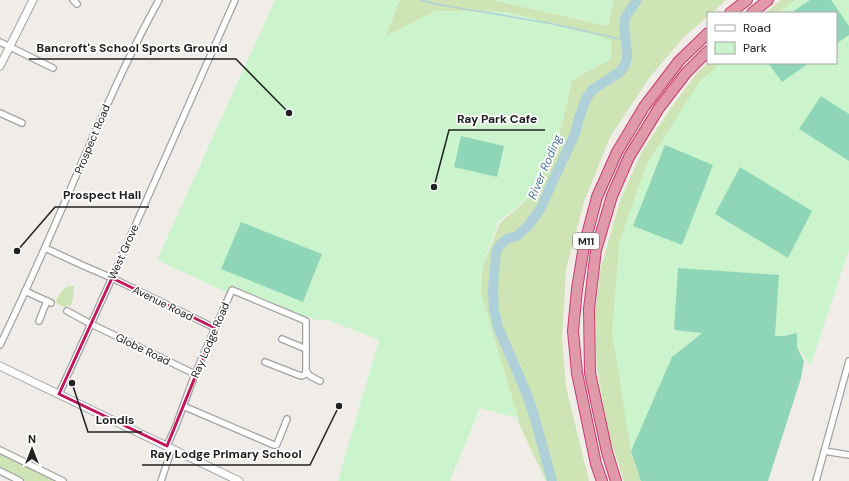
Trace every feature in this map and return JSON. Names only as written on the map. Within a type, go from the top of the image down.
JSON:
[{"type":"highway","points":[[731,12],[747,0]]},
{"type":"highway","points":[[753,12],[768,0]]},
{"type":"highway","name":"M11","points":[[602,481],[596,464],[576,372],[573,331],[576,289],[584,246],[597,196],[617,152],[644,106],[679,61],[707,34]]},
{"type":"highway","name":"M11","points":[[616,481],[607,452],[590,373],[588,310],[596,250],[612,196],[629,157],[659,108],[686,73],[707,52]]},
{"type":"street","points":[[0,66],[32,0]]},
{"type":"street","name":"Prospect Road","points":[[0,345],[45,248],[116,85],[159,0]]},
{"type":"street","name":"West Grove","points":[[59,394],[235,0]]},
{"type":"street","points":[[0,42],[53,68]]},
{"type":"street","points":[[0,113],[22,123]]},
{"type":"street","name":"Avenue Road","points":[[45,248],[112,278],[215,328]]},
{"type":"street","name":"Ray Lodge Road","points":[[161,481],[183,406],[230,292],[233,290],[305,320],[307,323],[306,372]]},
{"type":"street","points":[[25,291],[49,302],[39,321]]},
{"type":"street","name":"Globe Road","points":[[67,311],[195,374]]},
{"type":"street","points":[[282,339],[306,348]]},
{"type":"street","points":[[816,481],[847,374],[849,361]]},
{"type":"street","points":[[265,362],[301,376],[306,372],[310,376],[320,381]]},
{"type":"street","points":[[0,366],[239,481]]},
{"type":"street","points":[[183,406],[276,445],[287,419]]},
{"type":"street","points":[[0,450],[63,481]]},
{"type":"street","points":[[824,451],[849,455]]},
{"type":"street","points":[[0,471],[20,481]]},
{"type":"highlighted area","points":[[112,278],[215,328],[167,446],[59,394]]},
{"type":"green space","points":[[275,0],[400,0],[385,37],[435,11],[507,12],[572,28],[611,40],[611,59],[572,80],[559,136],[532,195],[498,222],[482,268],[481,294],[518,418],[480,408],[450,481],[338,481],[379,340],[328,320],[317,320],[224,291],[157,260]]},
{"type":"green space","points":[[400,0],[493,0],[608,26],[614,0],[726,0],[713,12],[707,12],[707,17],[683,38],[650,77],[610,137],[584,202],[566,270],[562,338],[566,387],[589,481],[546,481],[519,424],[481,294],[482,268],[500,223],[532,195],[559,136],[572,80],[611,59],[507,12],[435,11],[385,37]]},
{"type":"green space","points":[[493,0],[614,0],[608,26]]},
{"type":"green space","points":[[781,0],[796,0],[779,12],[766,12]]},
{"type":"green space","points":[[796,0],[849,0],[849,250],[811,365],[797,347],[797,333],[775,337],[702,333],[672,357],[631,451],[612,332],[619,244],[646,166],[699,83],[720,64],[837,64],[837,12],[779,12]]},
{"type":"green space","points":[[810,0],[831,0],[849,26],[849,35],[837,43],[837,12],[792,12]]},
{"type":"green space","points":[[707,64],[720,64],[699,83],[646,166],[619,244],[631,451],[641,481],[624,481],[609,435],[597,369],[595,315],[601,267],[620,201],[641,153],[696,74]]},
{"type":"green space","points":[[769,64],[808,64],[782,82]]},
{"type":"green space","points":[[821,96],[849,114],[849,161],[799,129]]},
{"type":"green space","points":[[461,136],[504,146],[497,177],[454,167]]},
{"type":"green space","points":[[665,145],[713,165],[682,245],[633,226]]},
{"type":"green space","points":[[740,167],[812,211],[788,258],[715,214]]},
{"type":"green space","points":[[241,222],[322,254],[303,302],[221,269]]},
{"type":"green space","points":[[678,268],[779,275],[775,336],[784,336],[797,333],[797,347],[804,361],[801,378],[768,481],[641,481],[631,451],[672,357],[702,333],[674,330]]},
{"type":"green space","points":[[68,286],[74,286],[73,299],[71,305],[64,307],[55,302],[61,292]]},
{"type":"green space","points":[[0,451],[59,481],[25,481],[0,468]]},
{"type":"waterway","points":[[421,0],[435,4],[548,23],[625,40]]},
{"type":"waterway","name":"River Roding","points":[[552,481],[534,415],[526,392],[498,327],[494,310],[493,289],[496,252],[499,246],[507,239],[517,236],[528,226],[541,208],[575,134],[586,99],[592,90],[620,72],[625,65],[627,58],[624,26],[625,18],[637,0]]},
{"type":"place","name":"Bancroft's School Sports Ground","points":[[289,113]]},
{"type":"place","name":"Ray Park Cafe","points":[[434,187]]},
{"type":"place","name":"Prospect Hall","points":[[17,251]]},
{"type":"place","name":"Londis","points":[[72,383]]},
{"type":"place","name":"Ray Lodge Primary School","points":[[339,406]]}]
